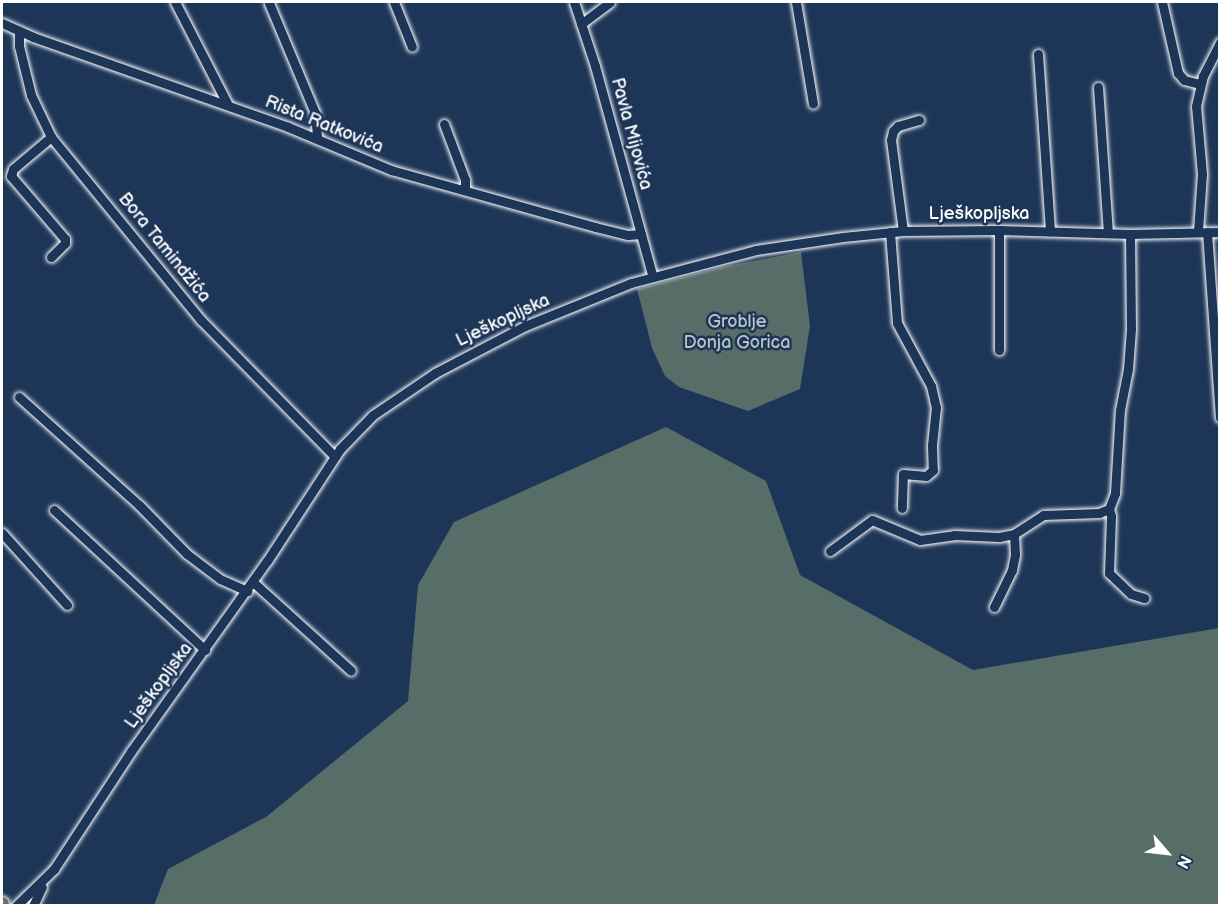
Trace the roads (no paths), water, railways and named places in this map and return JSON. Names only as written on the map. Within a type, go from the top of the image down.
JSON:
[{"type":"street","points":[[174,2],[228,105]]},
{"type":"street","points":[[394,2],[412,47]]},
{"type":"street","name":"Pavla Mijovića","points":[[574,2],[652,275]]},
{"type":"street","points":[[581,24],[610,2]]},
{"type":"street","points":[[796,2],[813,104]]},
{"type":"street","points":[[1162,2],[1178,73],[1184,80],[1200,84]]},
{"type":"street","points":[[268,3],[315,113],[317,138]]},
{"type":"street","name":"Rista Ratkovića","points":[[2,23],[317,138],[392,170],[595,227],[631,235],[641,234]]},
{"type":"street","name":"Bora Tamindžića","points":[[19,31],[18,46],[34,103],[51,137],[201,320],[334,456]]},
{"type":"street","points":[[1220,42],[1200,84],[1195,113],[1202,174],[1203,231],[1220,418]]},
{"type":"street","points":[[1038,54],[1050,231]]},
{"type":"street","points":[[1098,87],[1108,232]]},
{"type":"street","points":[[903,231],[891,140],[893,131],[898,126],[920,120]]},
{"type":"street","points":[[444,124],[465,180],[465,189]]},
{"type":"street","points":[[51,137],[13,169],[11,176],[65,239],[65,243],[51,257]]},
{"type":"street","points":[[999,230],[999,350]]},
{"type":"street","name":"Lješkopljska","points":[[33,906],[46,879],[132,750],[253,582],[334,456],[373,415],[435,373],[525,326],[652,275],[756,250],[890,231],[999,230],[1130,234],[1220,232]]},
{"type":"street","points":[[890,231],[897,323],[931,386],[936,407],[932,446],[933,470],[926,476],[903,474],[902,508]]},
{"type":"street","points":[[1130,234],[1131,329],[1128,369],[1120,410],[1115,493],[1109,509],[1111,516],[1110,576],[1131,594],[1144,598]]},
{"type":"street","points":[[19,397],[139,505],[188,554],[220,579],[246,591]]},
{"type":"street","points":[[830,551],[872,520],[920,540],[954,535],[999,537],[1014,534],[1043,515],[1099,513],[1109,509]]},
{"type":"street","points":[[54,510],[205,650]]},
{"type":"street","points":[[2,533],[67,605]]},
{"type":"street","points":[[994,607],[1012,570],[1015,554],[1014,534]]},
{"type":"street","points":[[253,582],[351,671]]},
{"type":"street","name":"Lješkopljska","points":[[16,906],[46,879]]},
{"type":"park label","name":"Groblje Donja Gorica","points":[[737,333]]}]
